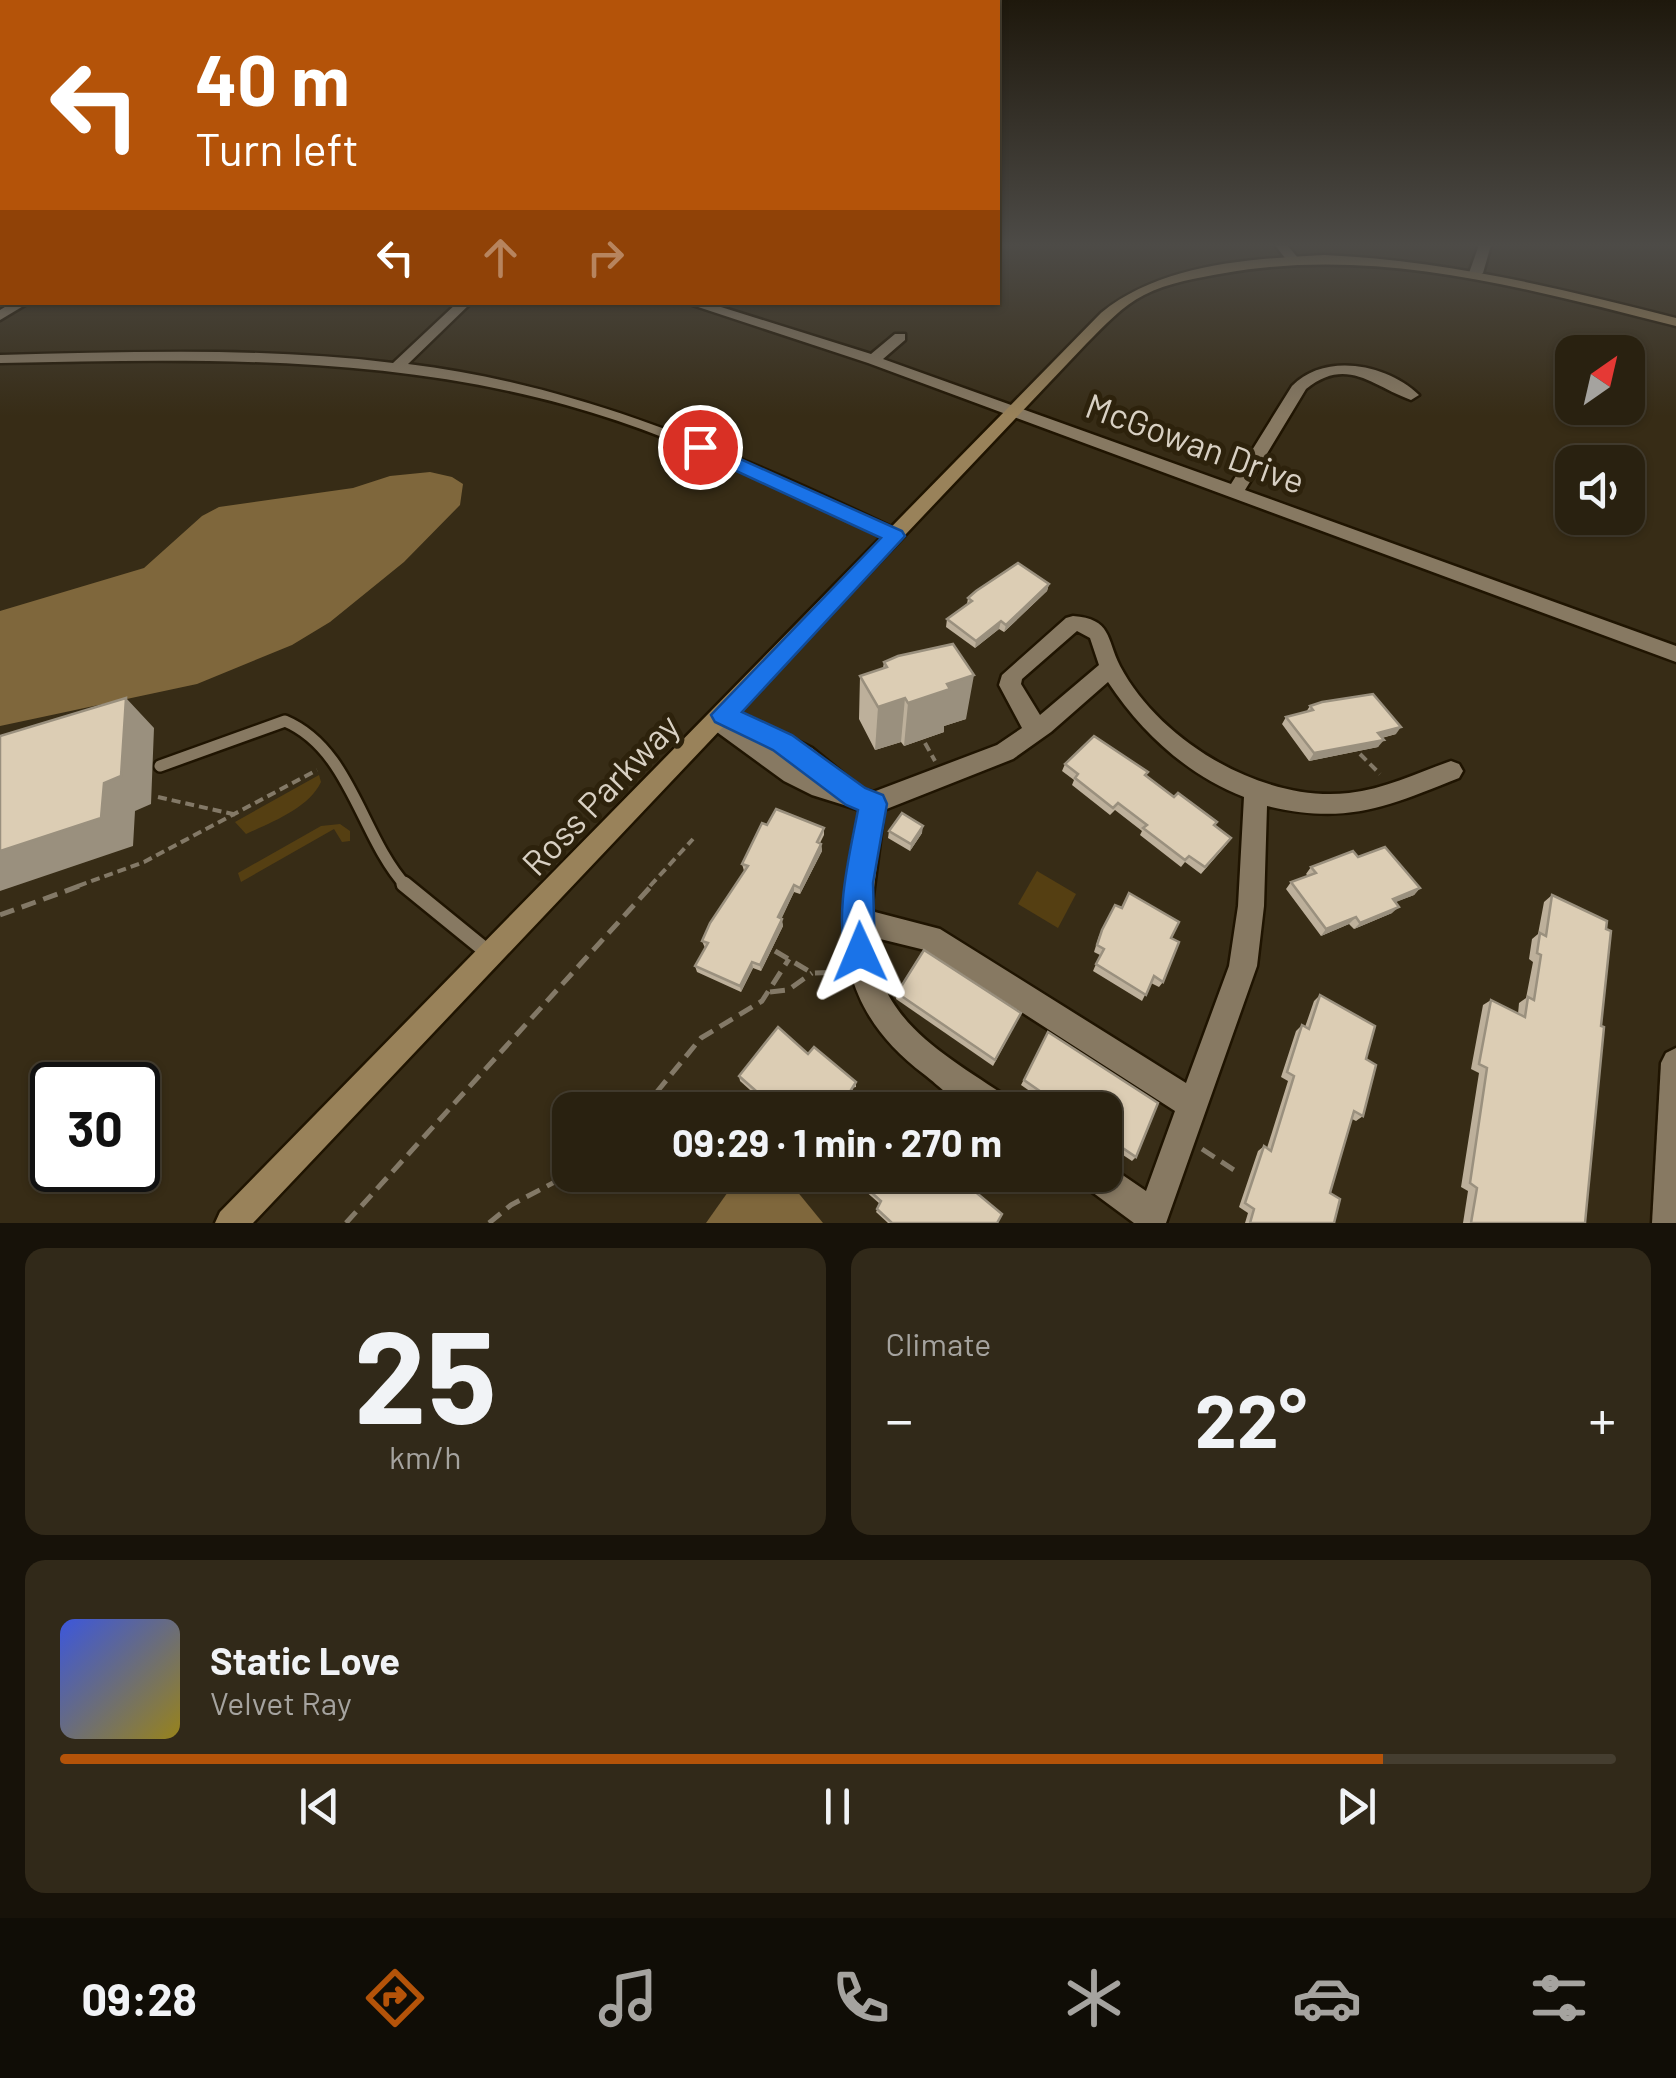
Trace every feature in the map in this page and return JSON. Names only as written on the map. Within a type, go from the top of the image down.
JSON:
[{"type":"street","name":"Ross Parkway","points":[[231,1223],[1126,302]]},
{"type":"street","name":"Ross Parkway","points":[[1593,302],[1676,322]]},
{"type":"street","points":[[398,366],[463,305]]},
{"type":"street","name":"McGowan Drive","points":[[699,305],[873,360],[1676,654]]},
{"type":"street","points":[[873,360],[900,337]]},
{"type":"street","points":[[0,359],[242,356],[398,366],[502,384],[627,418],[719,455],[895,536]]},
{"type":"street","points":[[1234,492],[1300,386],[1316,373],[1332,369],[1362,372],[1411,395]]},
{"type":"street","points":[[1034,732],[1028,712],[1010,685],[1013,675],[1073,623],[1088,625],[1107,649],[1110,668],[1149,720],[1181,750],[1208,769],[1256,789],[1298,801],[1335,805],[1398,792],[1451,770]]},
{"type":"street","points":[[721,718],[792,774],[820,788],[864,800],[1005,752],[1110,668]]},
{"type":"street","points":[[1117,1192],[1151,1219],[1243,966],[1251,906],[1256,789]]},
{"type":"street","points":[[864,800],[860,921],[864,970],[874,1000],[886,1020],[976,1092]]},
{"type":"street","points":[[860,921],[931,938],[1192,1104]]},
{"type":"street","points":[[1668,1223],[1676,1063]]},
{"type":"lane","points":[[160,766],[285,722],[307,730],[394,872],[491,955]]},
{"type":"path","points":[[1360,754],[1398,792]]},
{"type":"path","points":[[0,915],[144,862],[237,816],[330,762]]},
{"type":"path","points":[[158,796],[237,816]]},
{"type":"path","points":[[346,1223],[693,838]]},
{"type":"path","points":[[775,952],[812,973]]},
{"type":"path","points":[[657,1092],[702,1038],[762,1001],[789,958]]},
{"type":"path","points":[[770,992],[788,990],[812,973],[864,970]]},
{"type":"path","points":[[1182,1135],[1240,1174]]},
{"type":"path","points":[[489,1223],[511,1205],[552,1183]]},
{"type":"shaded area","points":[[430,472],[463,484],[460,505],[404,562],[330,622],[292,645],[197,684],[0,726],[0,611],[144,568],[202,516],[219,507],[353,488],[390,476]]},
{"type":"shaded area","points":[[319,775],[321,782],[308,800],[288,814],[246,834],[235,822]]},
{"type":"shaded area","points":[[340,824],[350,831],[350,841],[342,842],[334,829],[241,882],[238,873],[321,826]]},
{"type":"shaded area","points":[[1037,871],[1076,894],[1058,928],[1018,904]]},
{"type":"shaded area","points":[[728,1192],[798,1192],[823,1223],[706,1223]]},
{"type":"building","points":[[1018,563],[1049,584],[1006,625],[1001,621],[976,641],[947,619],[972,601],[968,598],[976,591]]},
{"type":"building","points":[[953,644],[974,675],[947,684],[950,689],[908,703],[905,698],[878,707],[860,676],[887,667],[884,662],[898,656]]},
{"type":"building","points":[[1373,694],[1401,727],[1378,733],[1384,740],[1314,753],[1286,717],[1313,710],[1310,706],[1322,702]]},
{"type":"building","points":[[126,698],[121,776],[104,783],[101,818],[0,851],[0,736]]},
{"type":"building","points":[[1094,736],[1148,772],[1145,775],[1174,797],[1178,793],[1217,822],[1214,825],[1231,838],[1205,867],[1189,856],[1185,860],[1118,803],[1113,808],[1075,778],[1078,774],[1065,764]]},
{"type":"building","points":[[776,809],[824,828],[817,842],[821,844],[800,888],[794,885],[760,965],[752,962],[740,986],[695,966],[708,943],[702,941],[710,923],[748,866],[742,864],[762,823],[767,825]]},
{"type":"building","points":[[902,813],[923,826],[911,844],[889,831]]},
{"type":"building","points":[[1385,847],[1420,888],[1393,899],[1399,907],[1360,923],[1356,917],[1326,929],[1291,882],[1316,873],[1311,867],[1353,851],[1358,857]]},
{"type":"building","points":[[1129,893],[1179,922],[1171,938],[1179,942],[1163,982],[1154,976],[1146,995],[1096,964],[1104,949],[1097,945],[1102,930],[1115,905],[1122,908]]},
{"type":"building","points":[[1552,895],[1607,921],[1606,929],[1611,931],[1585,1223],[1471,1223],[1477,1188],[1470,1183],[1487,1068],[1479,1064],[1491,1000],[1525,1017],[1528,997],[1534,1000],[1540,933],[1546,936]]},
{"type":"building","points":[[924,950],[1021,1013],[995,1060],[897,993]]},
{"type":"building","points":[[1320,995],[1375,1026],[1366,1059],[1376,1065],[1363,1116],[1354,1111],[1330,1193],[1340,1199],[1334,1223],[1250,1223],[1254,1209],[1245,1203],[1264,1146],[1271,1151],[1294,1076],[1287,1072],[1302,1025],[1309,1029]]},
{"type":"building","points":[[778,1027],[808,1054],[814,1047],[856,1082],[854,1092],[757,1092],[739,1076]]},
{"type":"building","points":[[1048,1032],[1158,1103],[1136,1157],[1122,1148],[1122,1092],[1041,1092],[1024,1080]]},
{"type":"building","points":[[871,1192],[975,1192],[1002,1214],[997,1223],[892,1223],[877,1209],[881,1201]]},
{"type":"route","points":[[700,447],[895,536],[724,715],[782,742],[833,776],[856,797],[873,804],[861,857],[860,952]]}]
